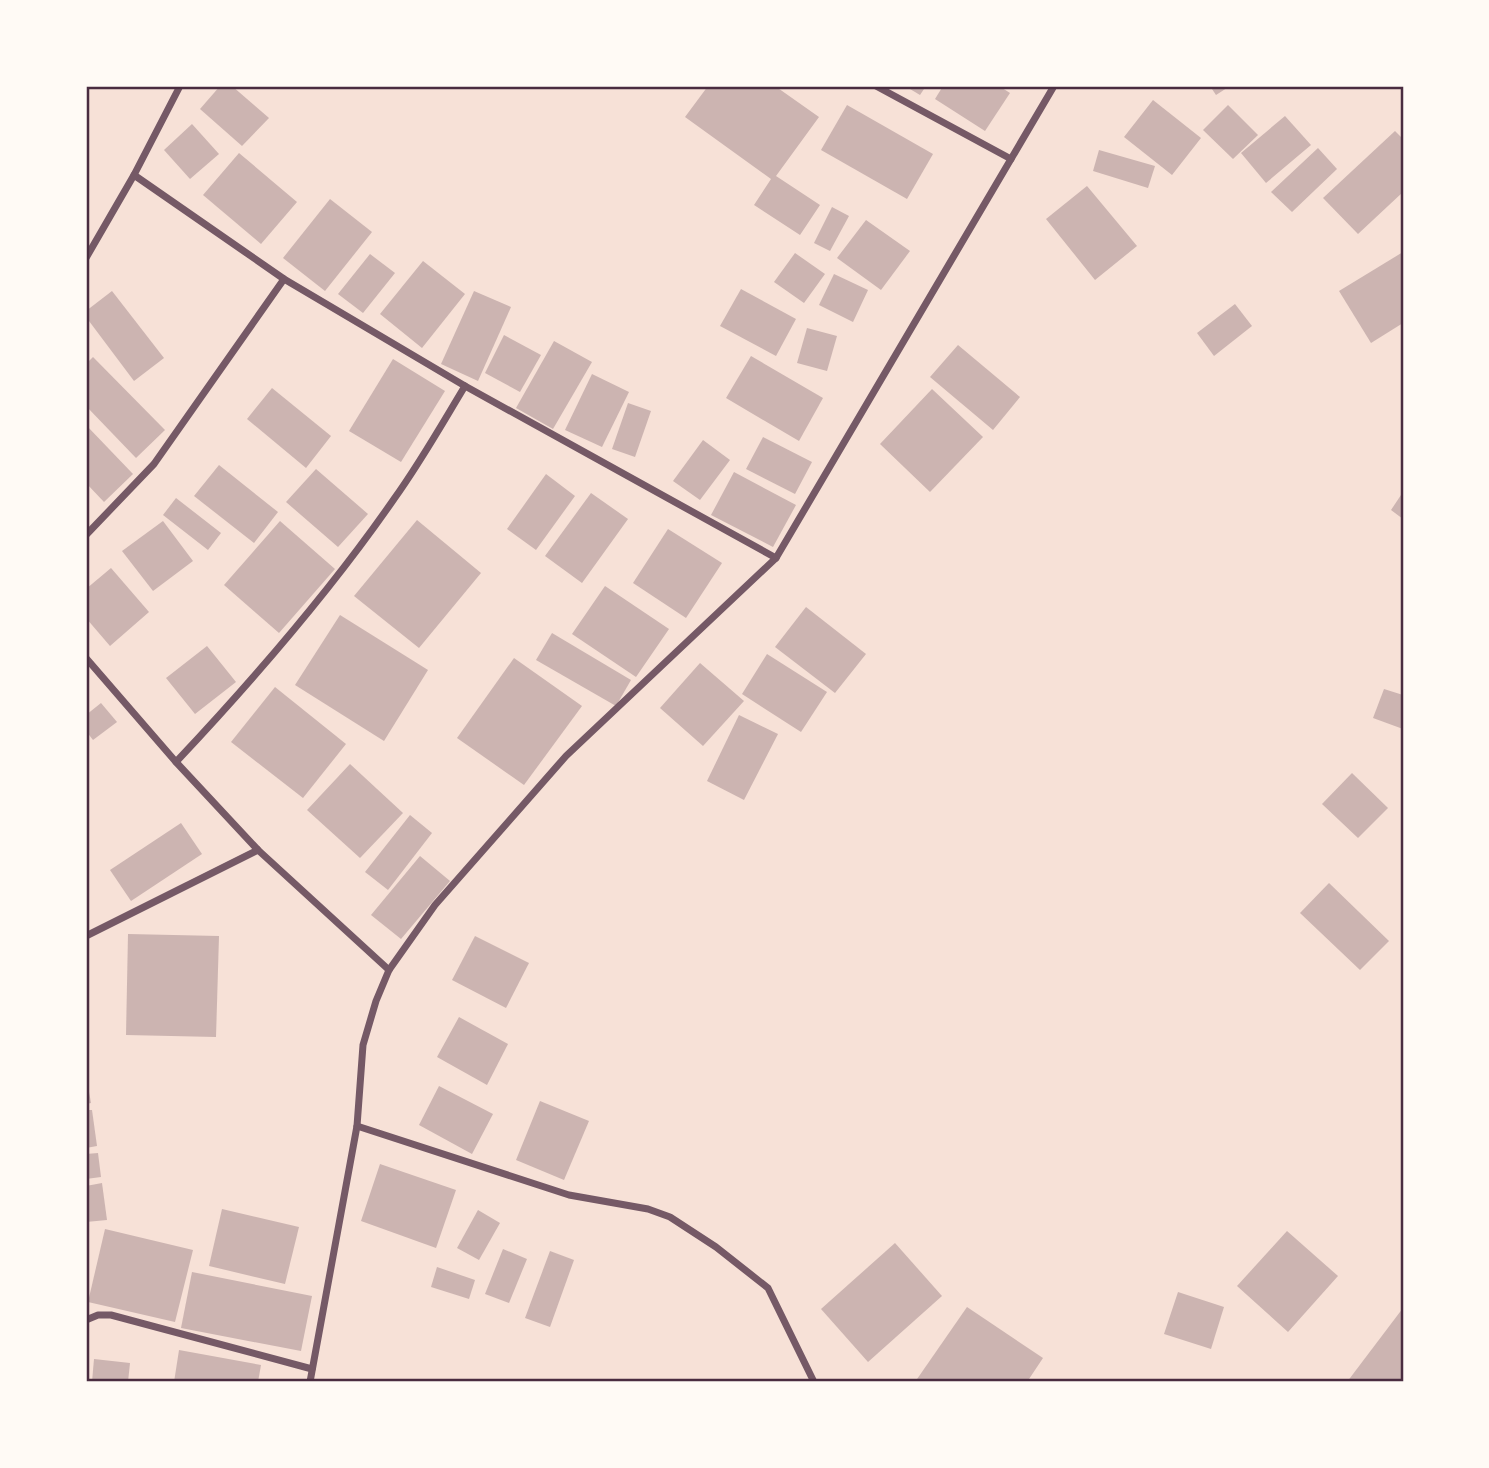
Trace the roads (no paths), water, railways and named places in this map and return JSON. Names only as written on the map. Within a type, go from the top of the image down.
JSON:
[{"type":"street","points":[[86,258],[134,175],[180,86]]},
{"type":"street","points":[[876,86],[1011,159]]},
{"type":"street","points":[[310,1382],[357,1126],[363,1045],[376,1001],[389,970],[450,887],[566,756],[776,558],[1054,86]]},
{"type":"street","points":[[134,175],[284,279],[465,386],[776,558]]},
{"type":"street","points":[[86,535],[154,464],[284,279]]},
{"type":"street","points":[[176,762],[251,682],[328,587],[395,498],[465,386]]},
{"type":"street","points":[[86,658],[176,762],[258,850],[389,970]]},
{"type":"street","points":[[86,936],[258,850]]},
{"type":"street","points":[[357,1126],[569,1195],[648,1209],[670,1217],[716,1247],[768,1288],[814,1382]]},
{"type":"street","points":[[86,1320],[98,1315],[111,1315],[312,1369]]}]
